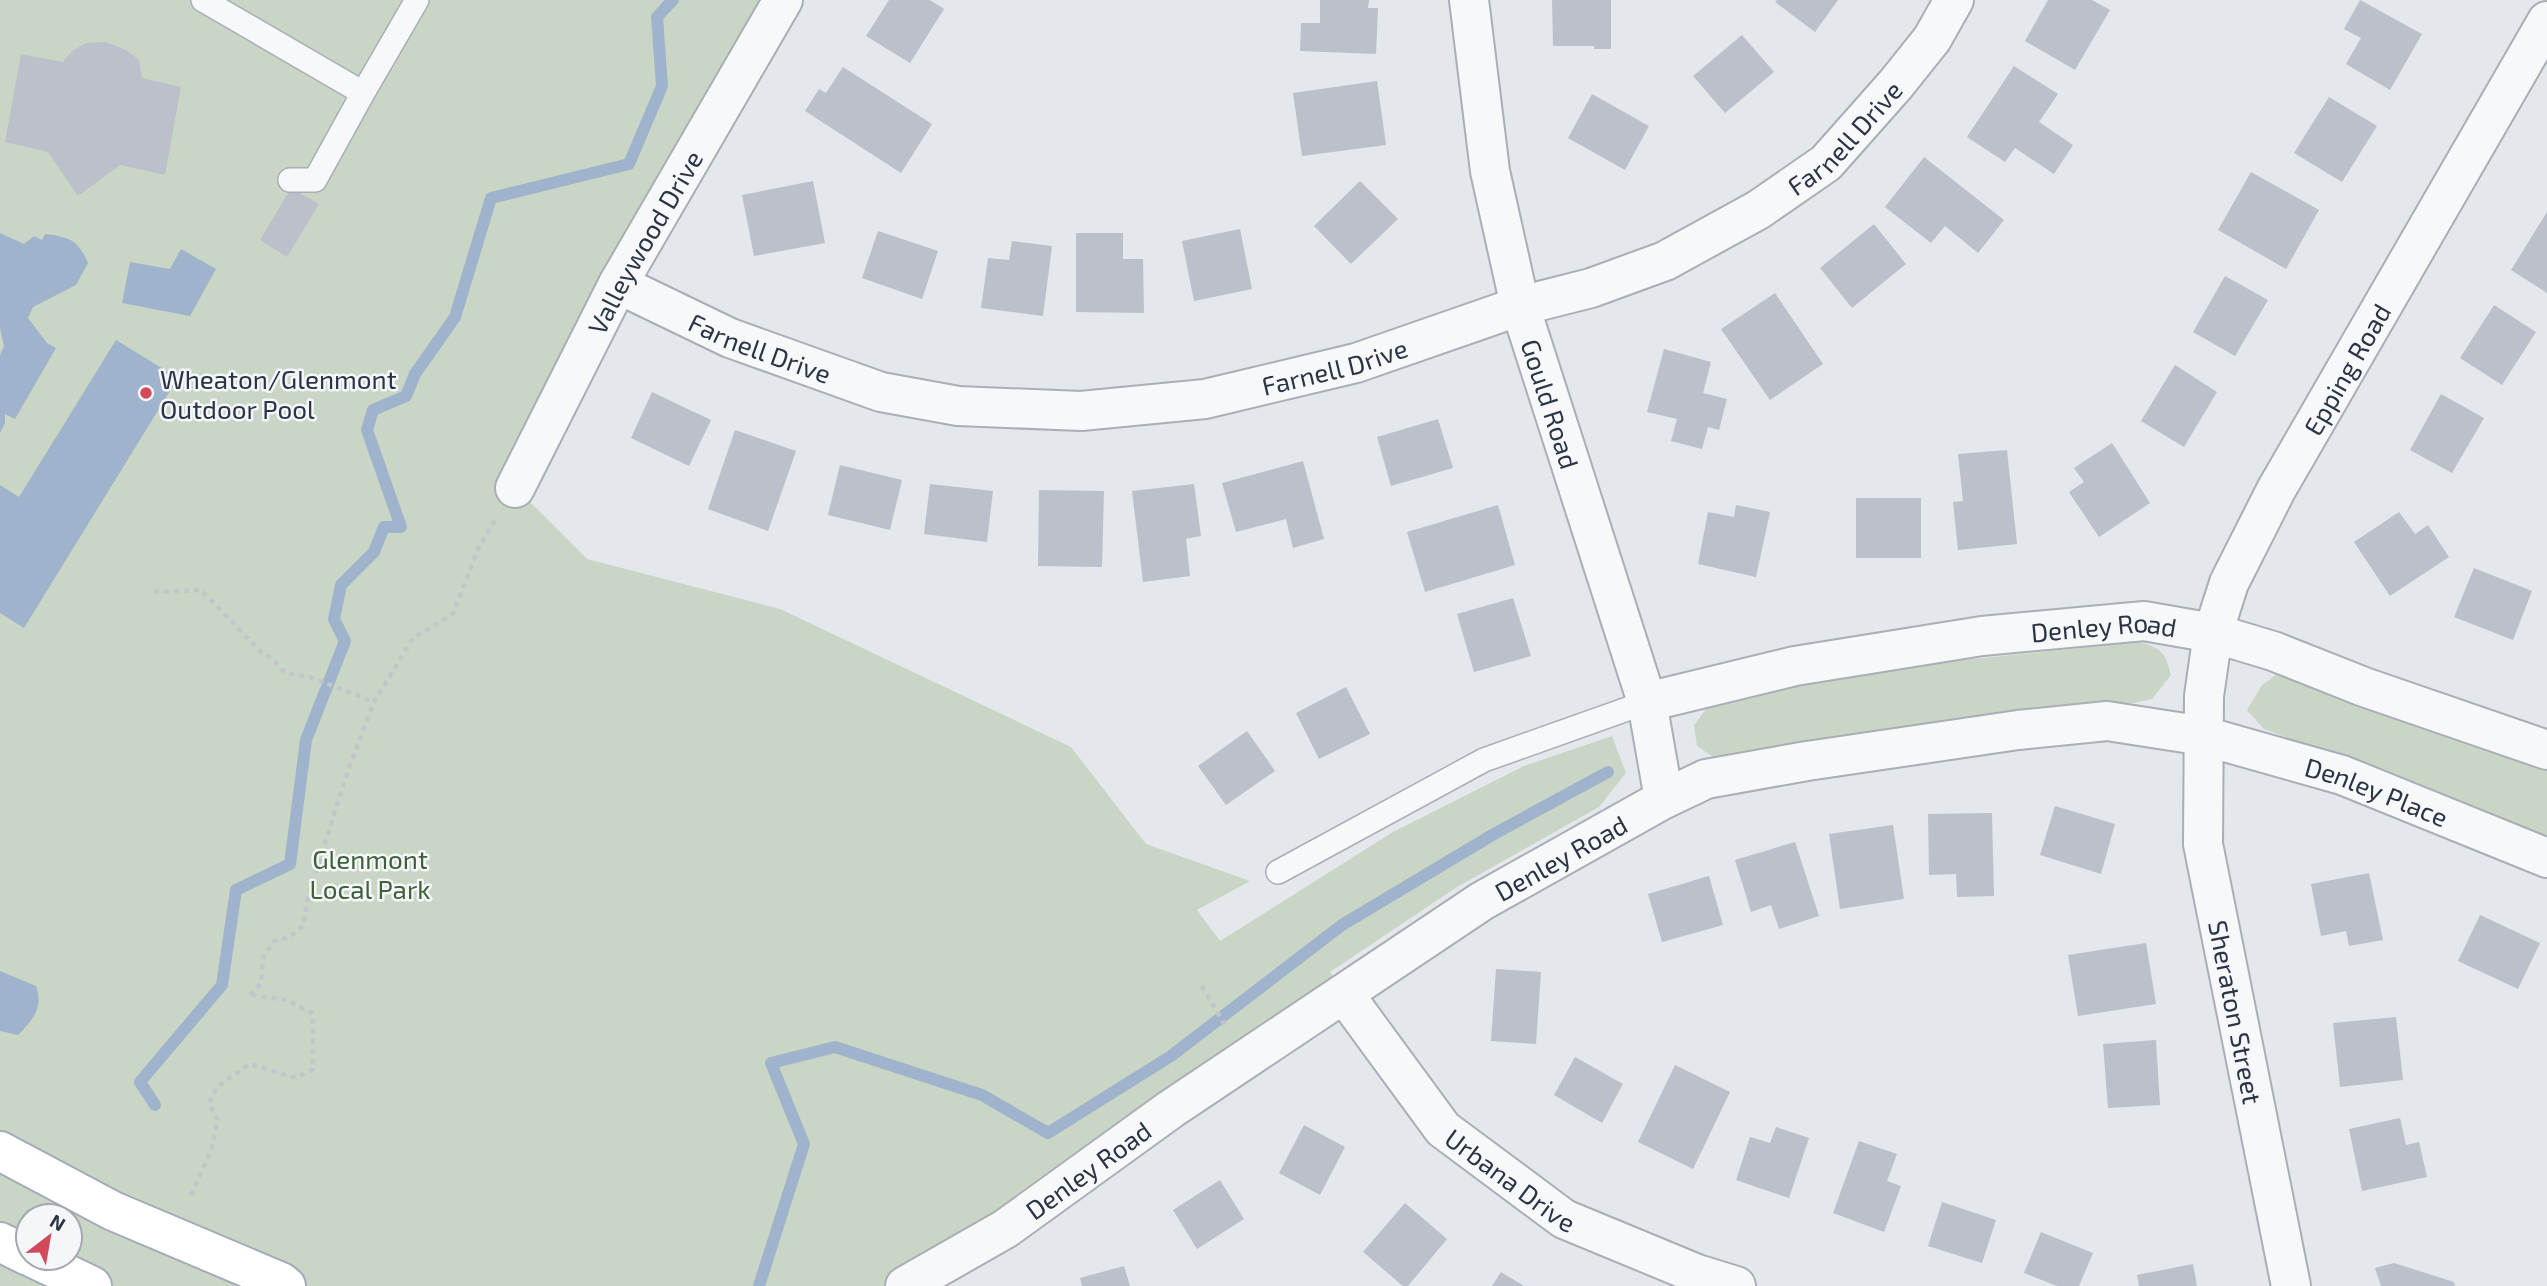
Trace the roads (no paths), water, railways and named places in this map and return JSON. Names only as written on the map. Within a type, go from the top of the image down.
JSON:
[{"type":"main road","points":[[0,1150],[113,1211],[286,1286]]},
{"type":"main road","points":[[62,1272],[92,1286]]},
{"type":"street","name":"Valleywood Drive","points":[[514,488],[618,284],[783,0]]},
{"type":"street","name":"Gould Road","points":[[1469,0],[1490,171],[1520,306],[1647,702],[1664,799]]},
{"type":"street","name":"Farnell Drive","points":[[618,284],[730,338],[881,392],[958,406],[1081,411],[1205,399],[1356,363],[1520,306],[1591,288],[1665,261],[1758,211],[1826,163],[1932,39],[1954,0]]},
{"type":"street","name":"Epping Road","points":[[2204,736],[2204,696],[2213,633],[2229,583],[2276,490],[2547,21]]},
{"type":"street","name":"Denley Road","points":[[1647,702],[1795,666],[1982,636],[2144,621],[2213,633],[2273,651],[2364,687],[2547,750]]},
{"type":"street","name":"Denley Road","points":[[905,1286],[1005,1230],[1171,1109],[1482,901],[1664,799],[1706,779],[1807,761],[2018,730],[2107,721],[2204,736]]},
{"type":"street","name":"Denley Place","points":[[2204,736],[2342,775],[2547,858]]},
{"type":"street","name":"Sheraton Street","points":[[2204,736],[2203,844],[2291,1286]]},
{"type":"street","name":"Urbana Drive","points":[[1344,994],[1443,1129],[1476,1154],[1564,1219],[1697,1274],[1736,1286]]},
{"type":"street","name":"Denley Road","points":[[965,1286],[1005,1230]]},
{"type":"lane","points":[[203,0],[363,93]]},
{"type":"lane","points":[[290,180],[314,180],[417,0]]},
{"type":"lane","points":[[1279,872],[1484,760],[1647,702]]},
{"type":"water","points":[[0,233],[24,244],[34,236],[42,240],[45,234],[67,238],[81,249],[88,263],[76,285],[33,307],[28,318],[47,343],[56,348],[15,419],[5,414],[5,423],[0,433],[0,355],[4,346],[0,328]]},
{"type":"water","points":[[181,249],[216,269],[190,316],[122,303],[130,262],[170,269]]},
{"type":"water","points":[[116,340],[178,378],[24,628],[0,613],[0,485],[19,497]]},
{"type":"water","points":[[0,971],[36,986],[39,1000],[36,1013],[18,1035],[0,1031]]},
{"type":"waterway","points":[[155,1105],[140,1082],[222,985],[236,890],[290,864],[306,740],[345,641],[334,619],[341,585],[374,552],[384,527],[401,527],[367,430],[373,410],[406,396],[415,374],[455,317],[491,198],[629,164],[662,86],[657,17],[673,0]]},
{"type":"waterway","points":[[759,1286],[804,1144],[771,1063],[835,1047],[982,1095],[1048,1133],[1171,1056],[1342,925],[1494,834],[1608,772]]},
{"type":"place","name":"Wheaton/Glenmont Outdoor Pool","points":[[146,393]]},
{"type":"park label","name":"Glenmont Local Park","points":[[370,872]]}]
